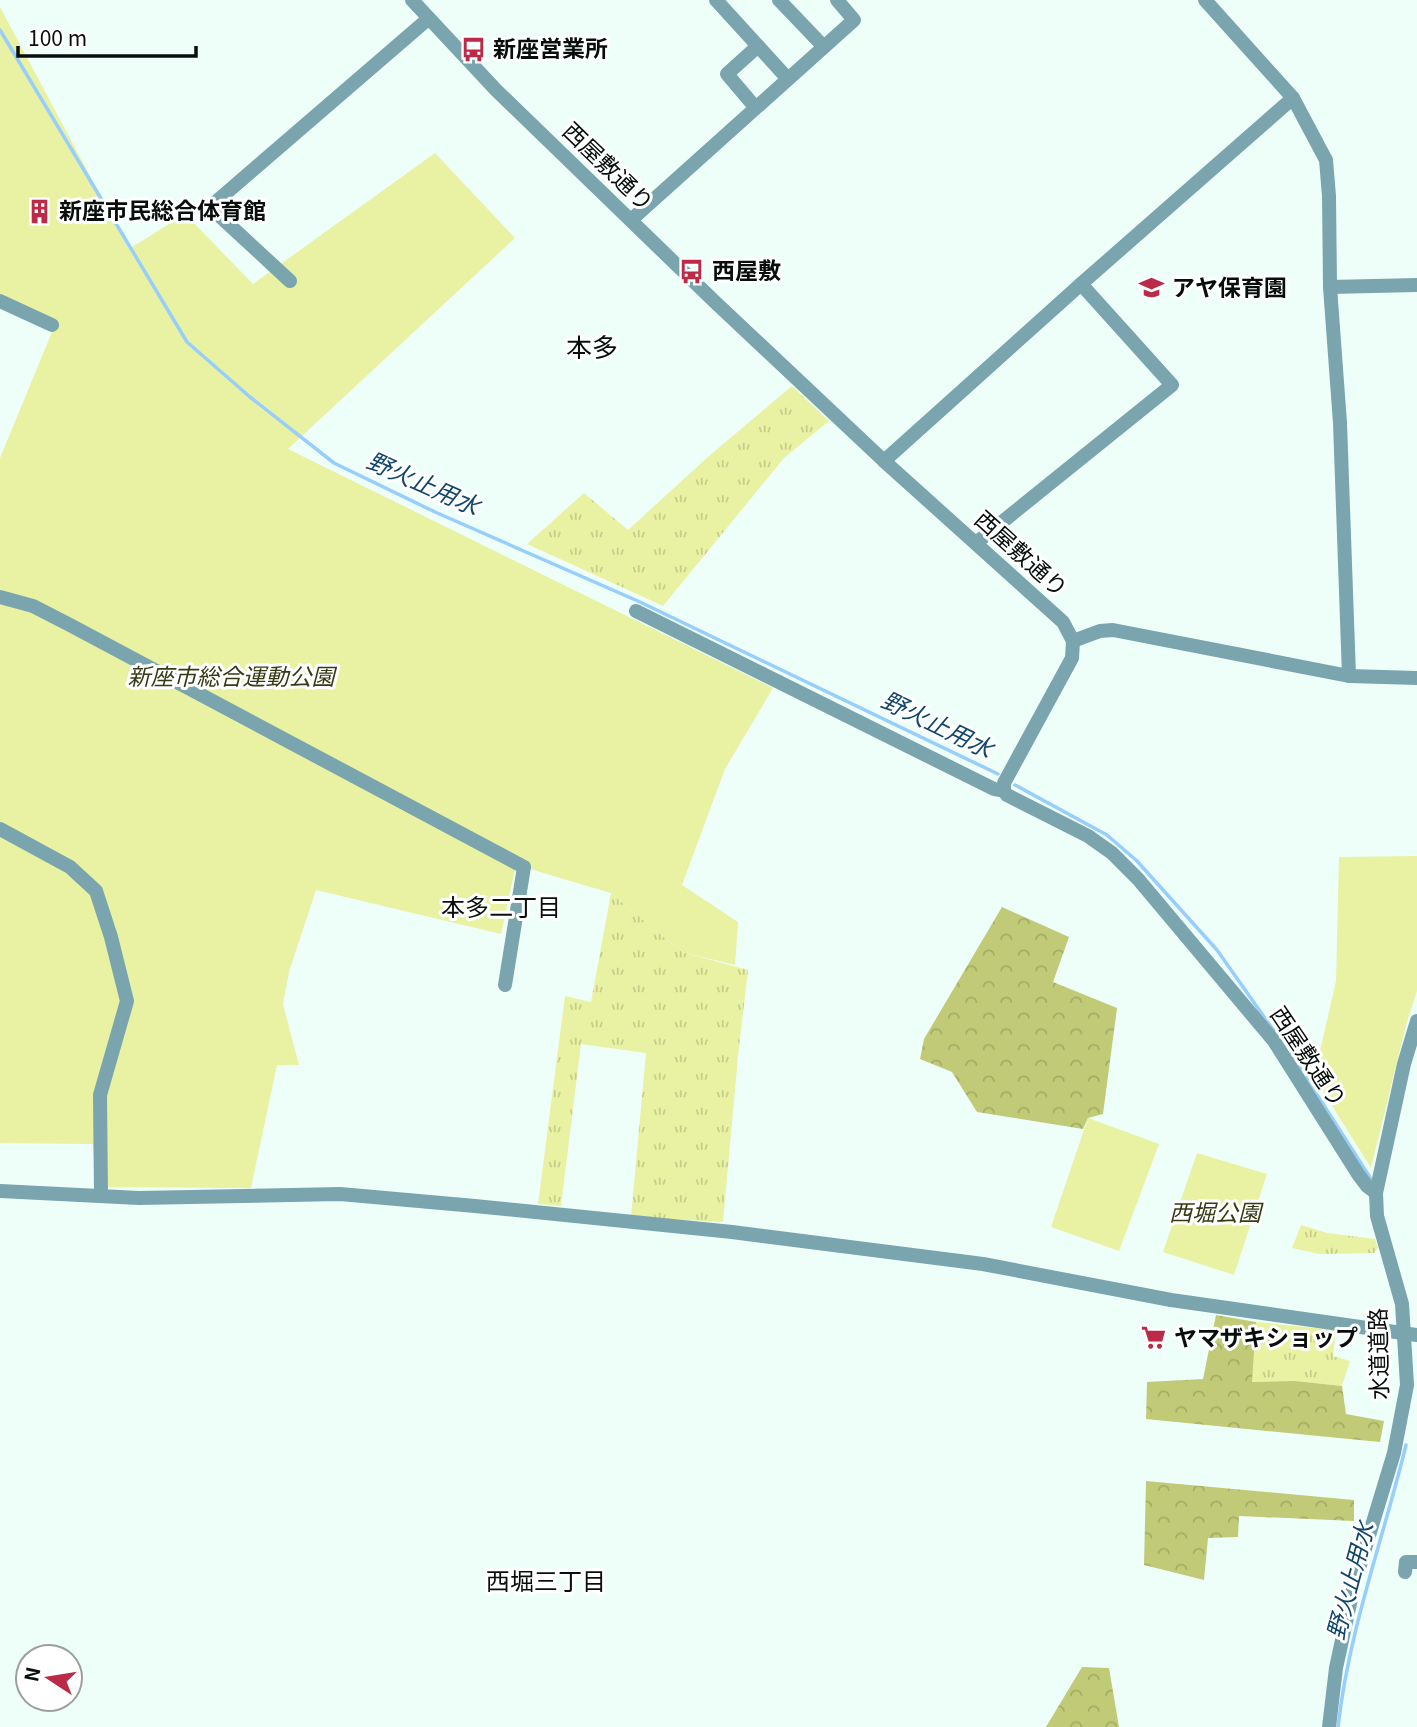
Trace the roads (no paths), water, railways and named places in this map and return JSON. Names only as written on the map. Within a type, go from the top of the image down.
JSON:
[{"type":"street","name":"西屋敷通り","points":[[412,0],[496,90],[631,220],[884,461],[1063,622],[1073,641]]},
{"type":"street","points":[[716,0],[788,79]]},
{"type":"street","points":[[779,0],[824,47]]},
{"type":"street","points":[[631,220],[854,20],[837,0]]},
{"type":"street","points":[[1205,0],[1293,98],[1325,160],[1329,196],[1330,287],[1340,423],[1349,676]]},
{"type":"street","points":[[290,281],[210,207],[428,19]]},
{"type":"street","points":[[755,107],[727,74],[758,46]]},
{"type":"street","points":[[884,461],[1080,284],[1293,98]]},
{"type":"street","points":[[976,543],[1172,385],[1080,284]]},
{"type":"street","points":[[1330,287],[1417,285]]},
{"type":"street","points":[[0,301],[52,325]]},
{"type":"street","points":[[0,597],[33,606],[70,625],[524,867],[505,985]]},
{"type":"street","name":"西屋敷通り","points":[[636,611],[994,789],[1004,791],[1007,795],[1088,836],[1112,853],[1138,879],[1274,1041],[1358,1174],[1376,1193]]},
{"type":"street","points":[[1004,791],[1004,783],[1066,671],[1074,649],[1073,641],[1100,631],[1113,630],[1349,676],[1417,678]]},
{"type":"street","points":[[0,829],[70,867],[96,891],[111,937],[127,1001],[100,1095],[102,1196]]},
{"type":"street","name":"水道道路","points":[[1329,1727],[1336,1668],[1354,1584],[1382,1496],[1407,1385],[1411,1334],[1377,1216],[1376,1193],[1417,1021]]},
{"type":"street","points":[[0,1191],[139,1198],[340,1194],[719,1231],[983,1264],[1171,1300],[1411,1334]]},
{"type":"street","points":[[1405,1573],[1406,1562],[1417,1562]]},
{"type":"waterway","name":"野火止用水","points":[[0,30],[187,342],[250,397],[334,463],[435,512],[640,602],[998,774]]},
{"type":"waterway","name":"野火止用水","points":[[1015,785],[1107,835],[1137,861],[1217,950],[1274,1031]]},
{"type":"waterway","name":"野火止用水","points":[[1291,1054],[1371,1179]]},
{"type":"waterway","name":"野火止用水","points":[[1338,1727],[1358,1620],[1406,1445]]},
{"type":"place","name":"新座営業所","points":[[473,49]]},
{"type":"place","name":"新座市民総合体育館","points":[[39,211]]},
{"type":"place","name":"西屋敷","points":[[692,271]]},
{"type":"place","name":"アヤ保育園","points":[[1152,288]]},
{"type":"place","name":"ヤマザキショップ","points":[[1154,1338]]},
{"type":"district","name":"本多","points":[[592,348]]},
{"type":"district","name":"本多二丁目","points":[[501,908]]},
{"type":"district","name":"西堀三丁目","points":[[546,1582]]},
{"type":"park label","name":"新座市総合運動公園","points":[[231,677]]},
{"type":"park label","name":"西堀公園","points":[[1215,1213]]}]
